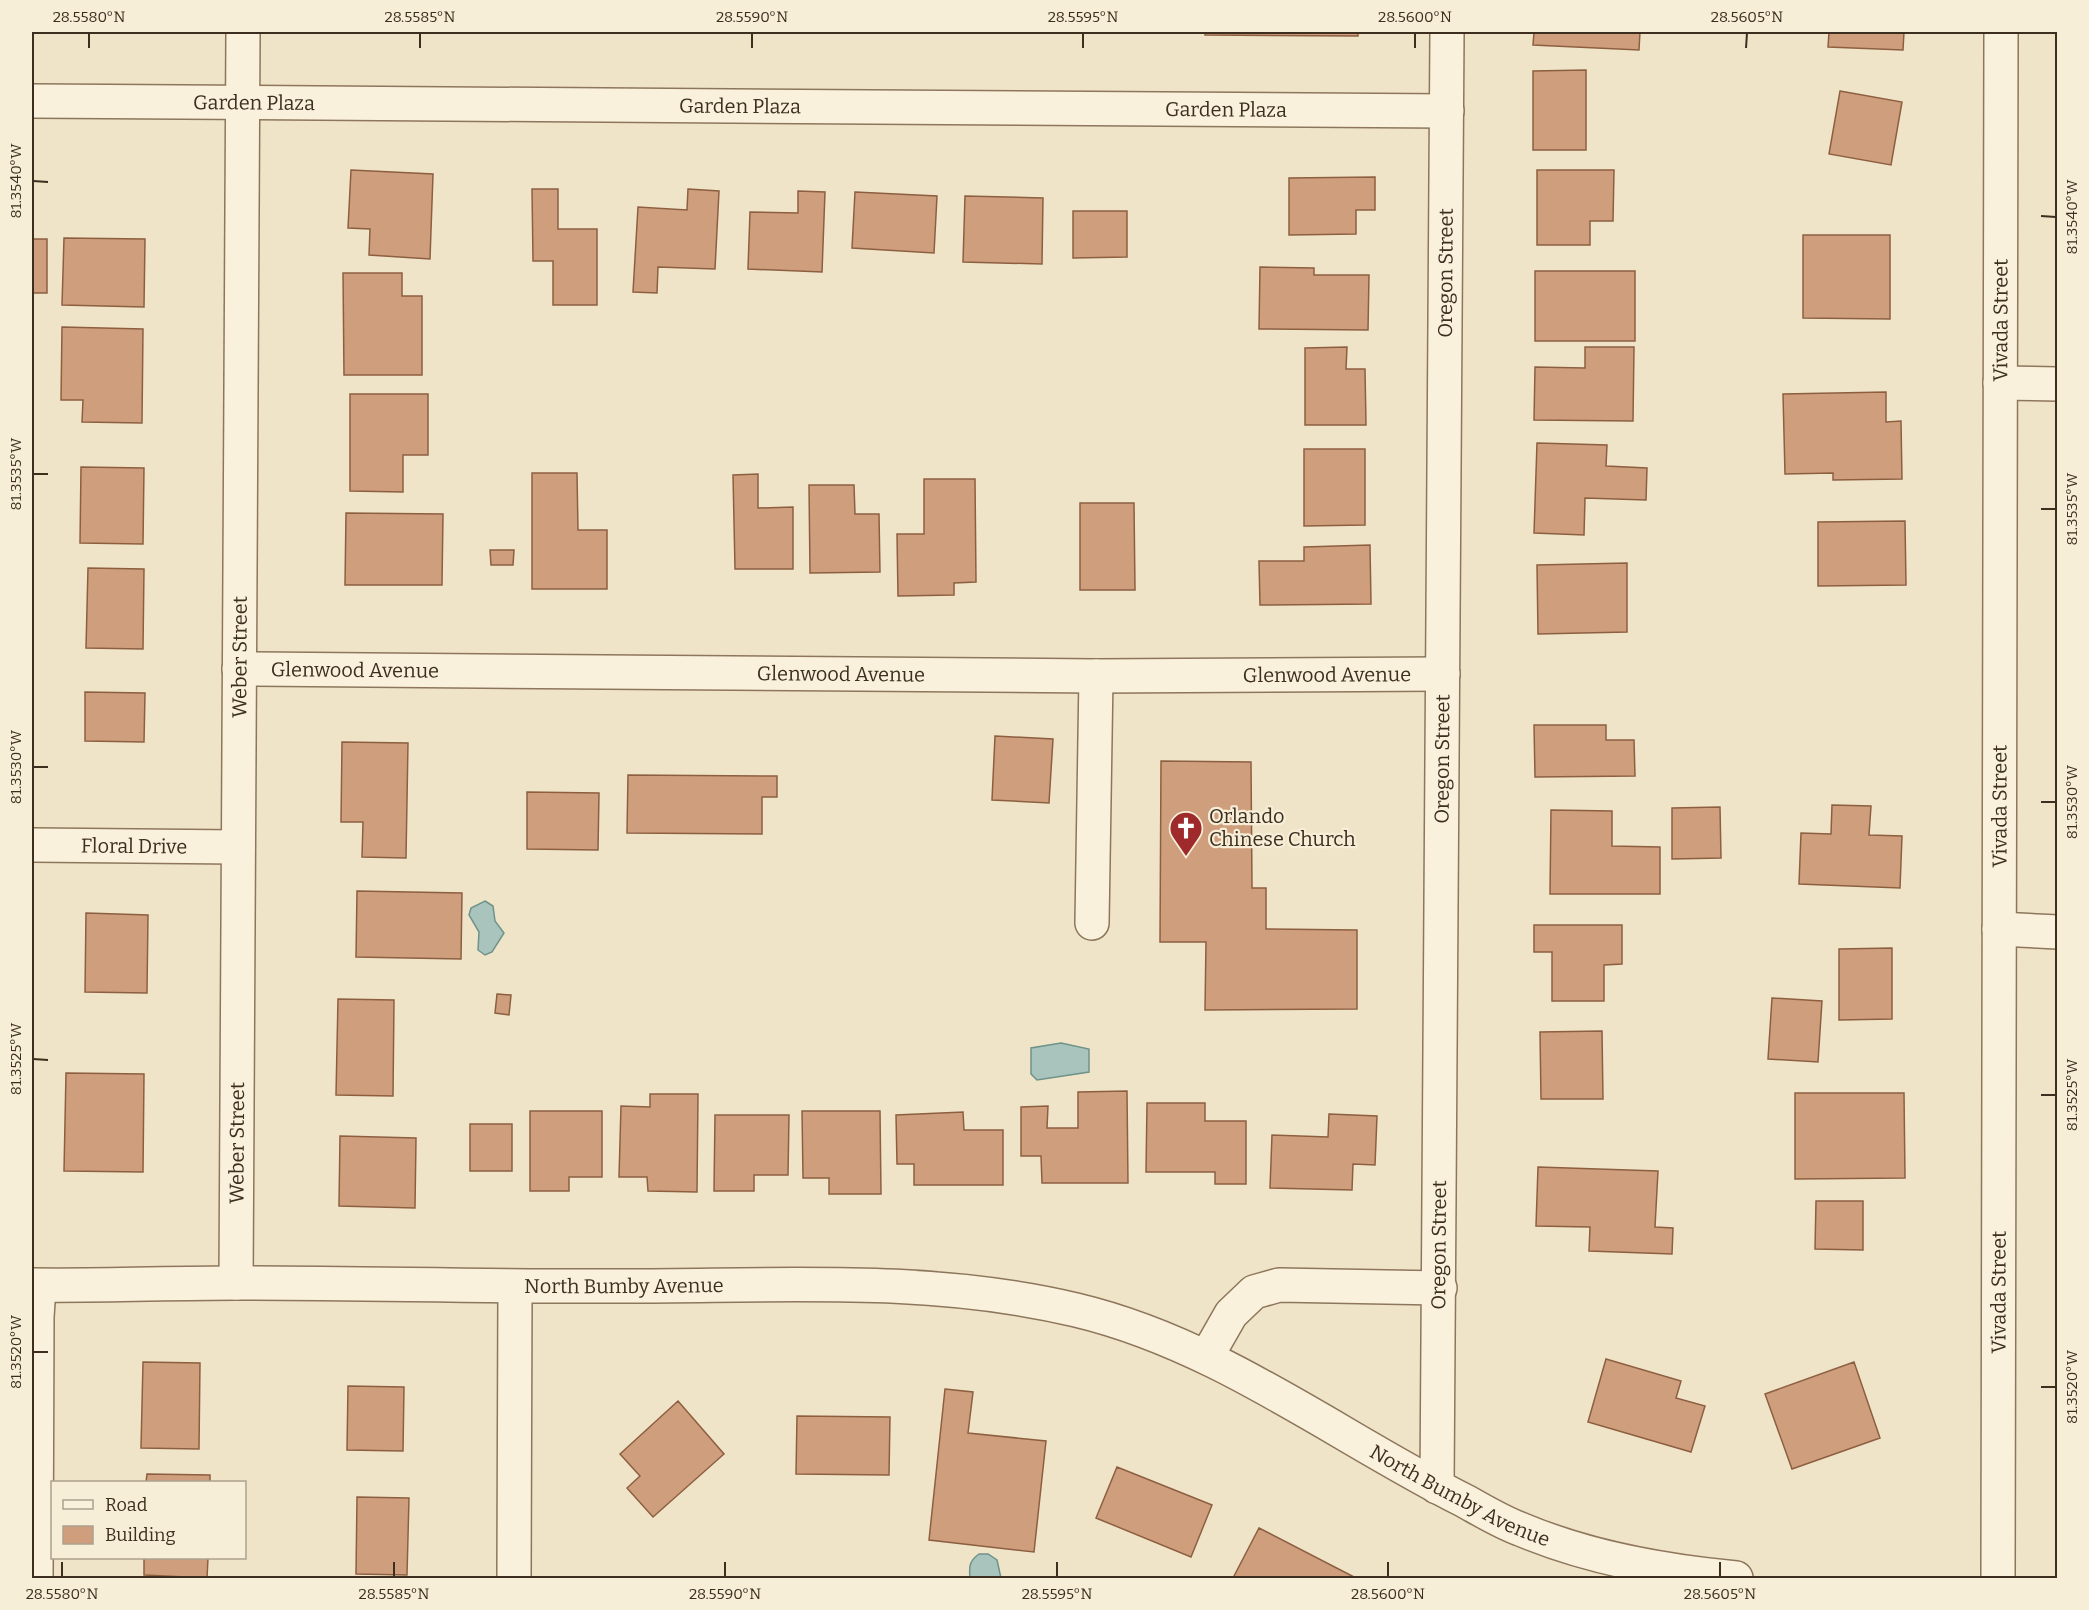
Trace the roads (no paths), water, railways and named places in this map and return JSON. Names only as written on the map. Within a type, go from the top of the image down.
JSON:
[{"type":"street","name":"Weber Street","points":[[236,1282],[243,32]]},
{"type":"street","name":"Oregon Street","points":[[1437,1487],[1447,32]]},
{"type":"street","name":"Vivada Street","points":[[1998,1578],[2001,32]]},
{"type":"street","name":"Garden Plaza","points":[[32,101],[1448,111]]},
{"type":"street","points":[[2000,382],[2058,384]]},
{"type":"street","name":"Glenwood Avenue","points":[[239,669],[1096,676],[1443,674]]},
{"type":"street","points":[[1092,923],[1096,676]]},
{"type":"street","name":"Floral Drive","points":[[32,845],[238,847]]},
{"type":"street","points":[[1999,929],[2058,932]]},
{"type":"street","name":"North Bumby Avenue","points":[[35,1286],[236,1282],[515,1287],[886,1285],[1000,1294],[1077,1310],[1135,1326],[1207,1356],[1437,1487],[1520,1529],[1603,1557],[1677,1573],[1736,1578]]},
{"type":"street","points":[[1207,1356],[1231,1314],[1254,1292],[1279,1285],[1440,1288]]},
{"type":"street","points":[[35,1286],[37,1317],[36,1578]]},
{"type":"street","points":[[514,1578],[515,1287]]},
{"type":"water","points":[[485,901],[493,906],[495,921],[504,933],[492,952],[485,955],[478,950],[479,932],[469,915],[471,908]]},
{"type":"water","points":[[1061,1043],[1089,1049],[1089,1072],[1037,1080],[1031,1074],[1031,1048]]},
{"type":"water","points":[[979,1554],[988,1554],[997,1560],[1001,1578],[970,1578],[970,1564]]},
{"type":"place","name":"Orlando Chinese Church","points":[[1186,857]]}]
